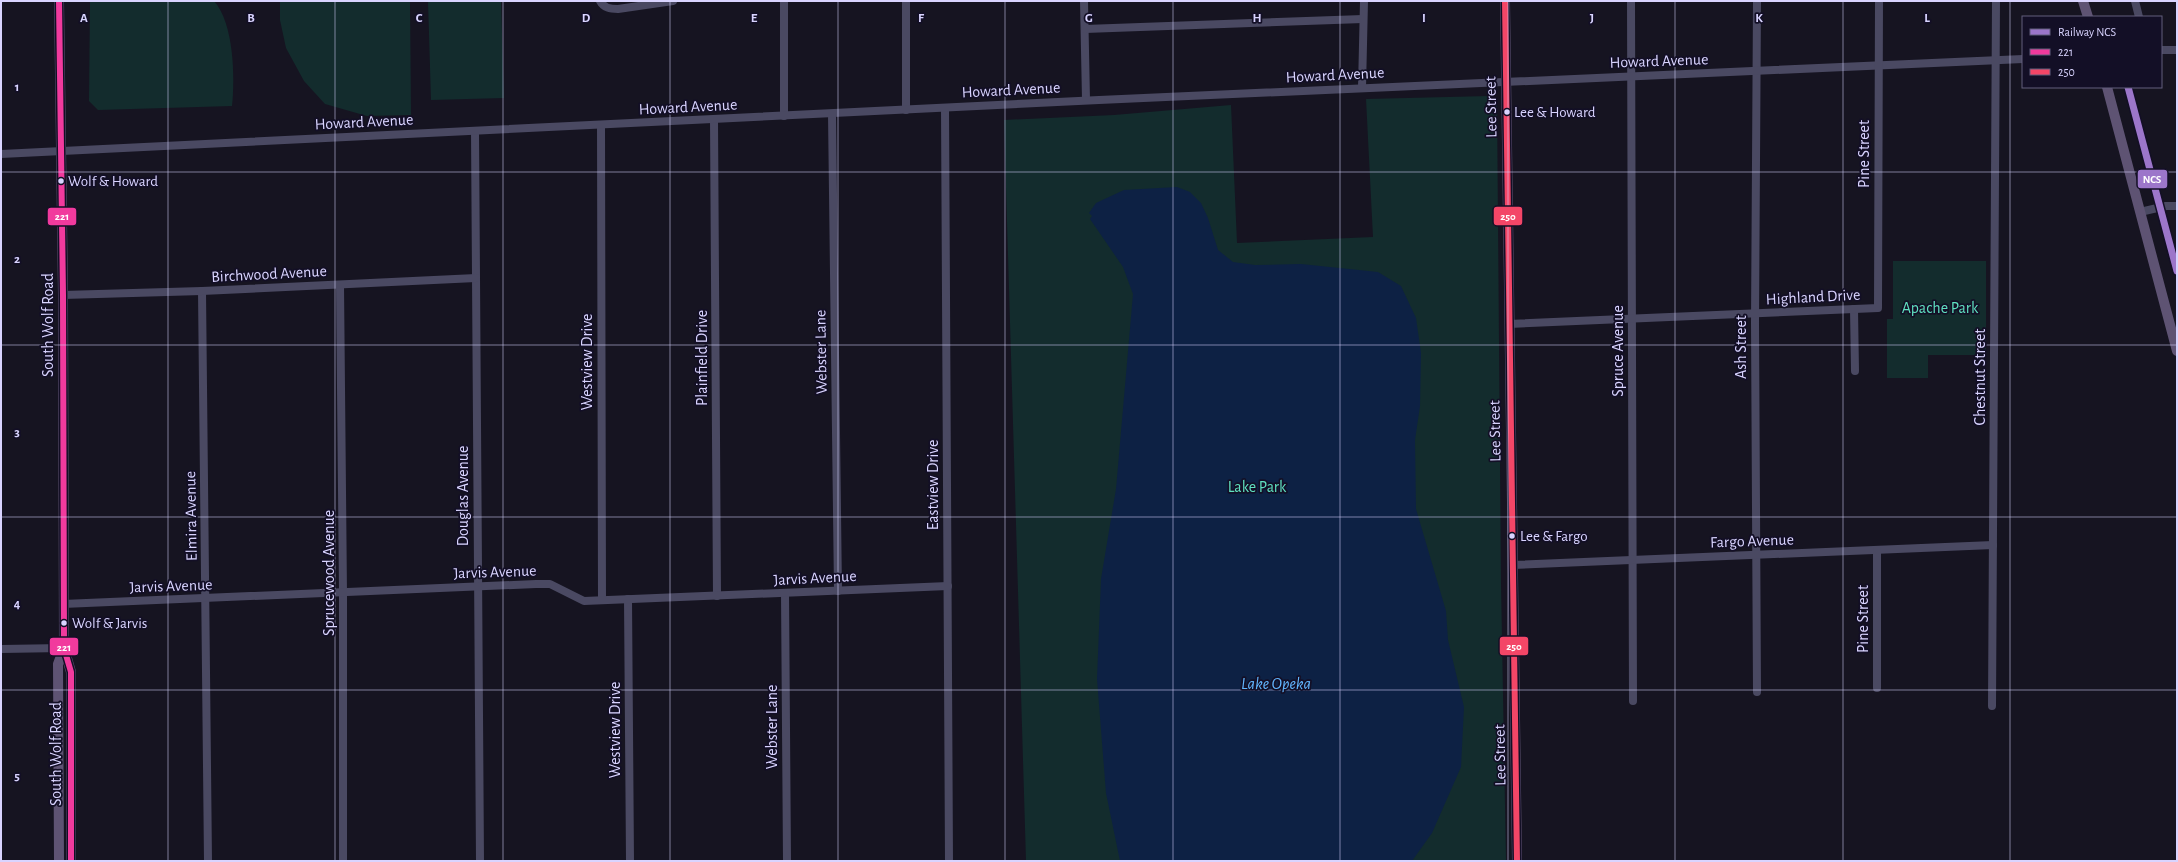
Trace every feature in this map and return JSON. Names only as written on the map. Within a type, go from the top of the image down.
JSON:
[{"type":"main road","name":"South Wolf Road","points":[[59,1],[63,295],[63,604],[64,648],[71,672],[72,861]]},
{"type":"main road","name":"Lee Street","points":[[1505,1],[1516,861]]},
{"type":"main road","points":[[2084,1],[2088,16]]},
{"type":"main road","points":[[2107,88],[2177,351]]},
{"type":"main road","name":"South Wolf Road","points":[[59,861],[58,664],[64,648]]},
{"type":"street","points":[[600,1],[602,5],[610,9],[673,1]]},
{"type":"street","points":[[784,1],[784,116]]},
{"type":"street","points":[[906,1],[906,110]]},
{"type":"street","points":[[1084,1],[1086,100]]},
{"type":"street","points":[[1362,88],[1364,1]]},
{"type":"street","name":"Spruce Avenue","points":[[1631,1],[1632,560],[1634,701]]},
{"type":"street","name":"Ash Street","points":[[1757,1],[1755,313],[1757,692]]},
{"type":"street","name":"Pine Street","points":[[1878,308],[1879,1]]},
{"type":"street","name":"Chestnut Street","points":[[1992,706],[1996,1]]},
{"type":"street","points":[[2135,1],[2139,16]]},
{"type":"street","points":[[1085,29],[1363,19]]},
{"type":"street","points":[[2162,50],[2177,50]]},
{"type":"street","name":"Howard Avenue","points":[[1,154],[714,120],[1086,100],[2022,59]]},
{"type":"street","name":"Eastview Drive","points":[[945,108],[949,861]]},
{"type":"street","name":"Webster Lane","points":[[832,114],[838,591]]},
{"type":"street","name":"Plainfield Drive","points":[[714,120],[717,596]]},
{"type":"street","name":"Westview Drive","points":[[601,125],[602,600]]},
{"type":"street","name":"Douglas Avenue","points":[[475,131],[480,861]]},
{"type":"street","points":[[2140,212],[2166,206],[2177,206]]},
{"type":"street","name":"Birchwood Avenue","points":[[63,295],[202,291],[476,278]]},
{"type":"street","name":"Sprucewood Avenue","points":[[340,285],[343,593],[343,861]]},
{"type":"street","name":"Elmira Avenue","points":[[202,291],[208,861]]},
{"type":"street","name":"Highland Drive","points":[[1509,324],[1878,308]]},
{"type":"street","points":[[1854,309],[1855,372]]},
{"type":"street","name":"Fargo Avenue","points":[[1512,565],[1993,545]]},
{"type":"street","name":"Pine Street","points":[[1877,550],[1877,688]]},
{"type":"street","name":"Jarvis Avenue","points":[[63,604],[550,584],[584,601],[948,586]]},
{"type":"street","name":"Webster Lane","points":[[785,593],[787,861]]},
{"type":"street","name":"Westview Drive","points":[[628,599],[630,861]]},
{"type":"street","points":[[1,648],[64,648]]},
{"type":"green space","points":[[90,1],[214,1],[221,11],[226,23],[232,51],[232,106],[98,110],[89,101]]},
{"type":"green space","points":[[280,1],[410,1],[411,115],[367,116],[325,104],[304,81],[286,48],[280,20]]},
{"type":"green space","points":[[428,1],[501,1],[504,98],[431,100]]},
{"type":"green space","name":"Lake Park","points":[[1489,96],[1497,100],[1501,583],[1506,861],[1026,861],[1004,120],[1114,115],[1231,105],[1237,243],[1373,237],[1366,99]]},
{"type":"green space","name":"Apache Park","points":[[1893,261],[1986,261],[1986,355],[1928,355],[1928,378],[1887,378],[1887,319],[1893,319]]},
{"type":"water","name":"Lake Opeka","points":[[1177,187],[1190,192],[1201,203],[1208,218],[1218,250],[1233,262],[1255,265],[1301,264],[1378,272],[1401,286],[1416,318],[1421,353],[1420,406],[1415,440],[1416,509],[1446,611],[1448,640],[1464,707],[1461,767],[1432,833],[1412,861],[1120,861],[1106,793],[1097,679],[1101,579],[1116,489],[1133,294],[1123,267],[1090,219],[1092,216],[1089,213],[1096,203],[1124,190]]},
{"type":"rail line","name":"NCS","points":[[2128,88],[2177,271]]},
{"type":"transit line","name":"221","points":[[59,1],[63,295],[64,648],[71,672],[71,861]]},
{"type":"transit line","name":"250","points":[[1505,1],[1517,861]]},
{"type":"place","name":"Lee & Howard","points":[[1507,112]]},
{"type":"place","name":"Wolf & Howard","points":[[61,181]]},
{"type":"place","name":"Lee & Fargo","points":[[1512,536]]},
{"type":"place","name":"Wolf & Jarvis","points":[[64,623]]}]
